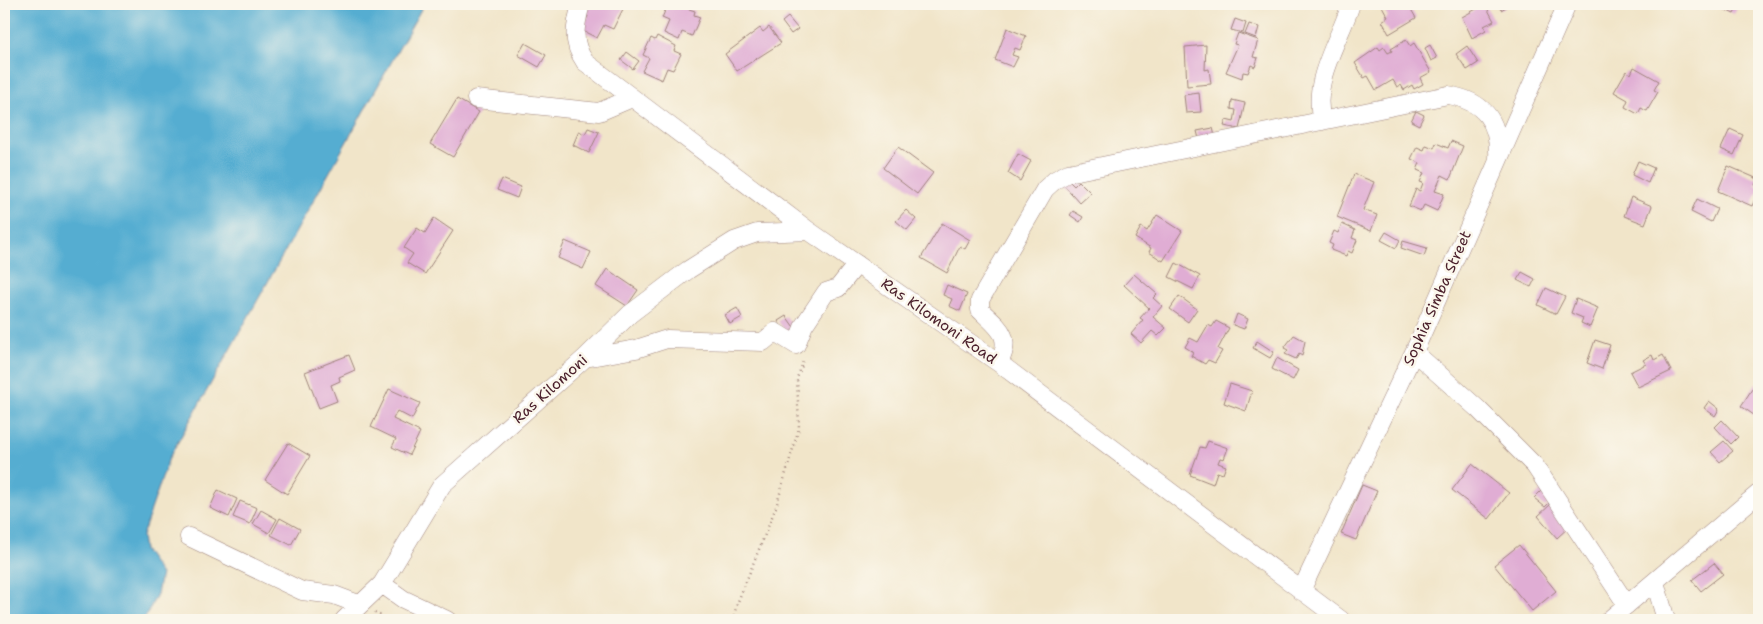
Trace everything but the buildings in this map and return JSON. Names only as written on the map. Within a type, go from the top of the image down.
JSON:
[{"type":"street","name":"Ras Kilomoni Road","points":[[581,4],[574,30],[574,41],[578,52],[585,62],[809,231],[999,363],[1341,620]]},
{"type":"street","points":[[1322,121],[1318,105],[1319,88],[1351,4]]},
{"type":"street","name":"Sophia Simba Street","points":[[1301,591],[1414,352],[1567,4]]},
{"type":"street","points":[[999,363],[1004,354],[1005,339],[998,327],[980,310],[980,300],[1045,189],[1055,180],[1068,173],[1448,95],[1463,97],[1477,104],[1488,115],[1495,128],[1499,143],[1498,158]]},
{"type":"street","points":[[476,99],[599,112],[632,98]]},
{"type":"street","name":"Ras Kilomoni","points":[[344,620],[358,604],[382,584],[442,485],[584,358],[630,314],[716,251],[757,233],[809,231]]},
{"type":"street","points":[[584,358],[636,349],[667,339],[763,342],[775,332],[796,345],[804,325],[826,292],[838,288],[857,264]]},
{"type":"street","points":[[1414,352],[1478,409],[1535,466],[1627,605]]},
{"type":"street","points":[[1609,620],[1759,494]]},
{"type":"street","points":[[189,537],[302,591],[334,595],[358,604]]},
{"type":"street","points":[[1655,582],[1666,620]]},
{"type":"street","points":[[382,584],[403,599],[447,620]]},
{"type":"path","points":[[733,620],[737,604],[776,507],[799,428],[797,378],[803,363],[796,345]]},
{"type":"water","points":[[4,4],[424,4],[169,458],[142,536],[144,550],[161,574],[157,594],[144,620],[4,620]]}]
